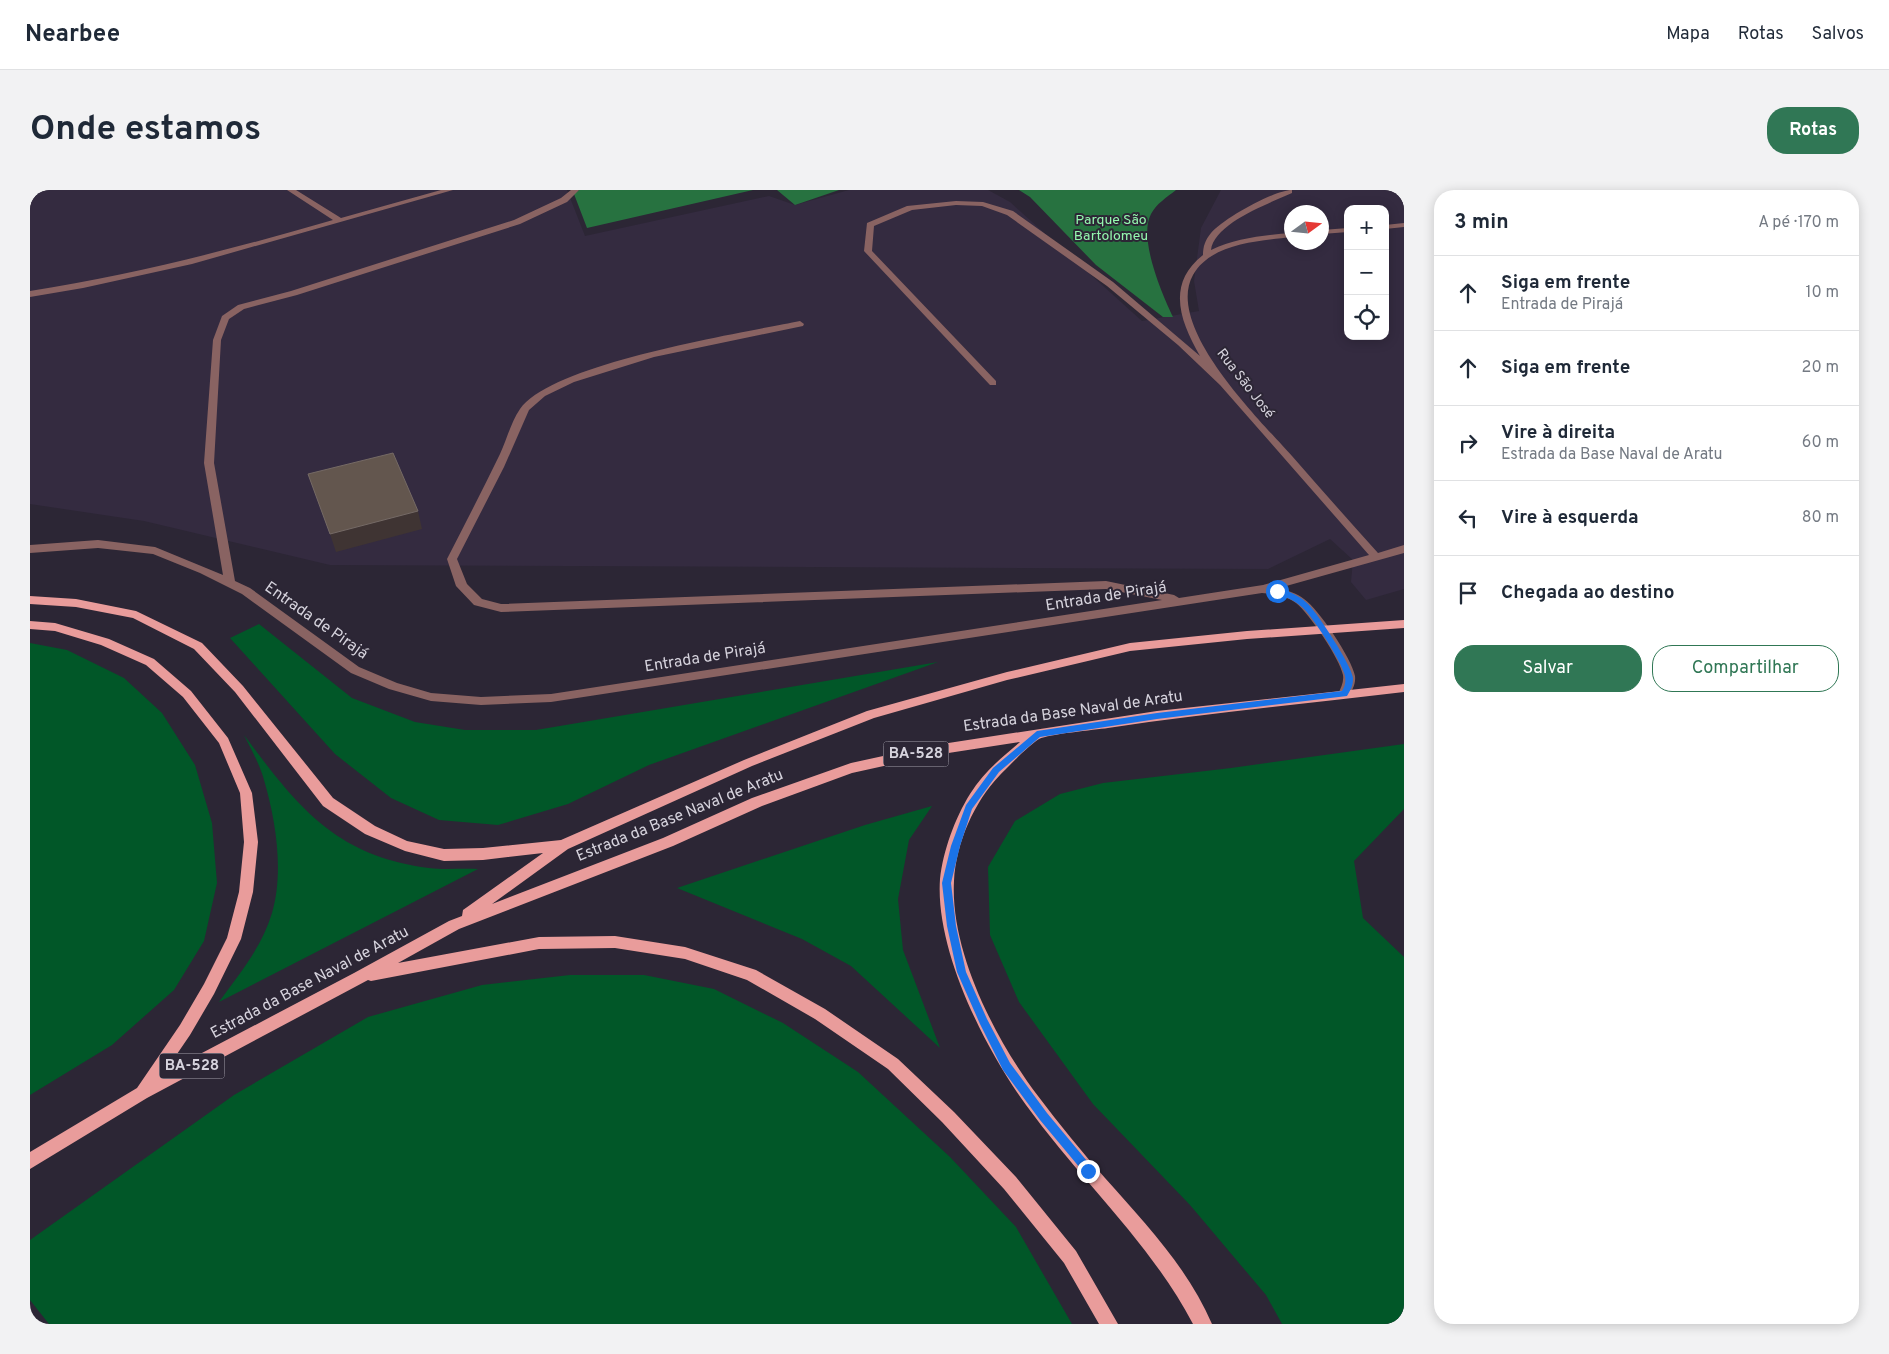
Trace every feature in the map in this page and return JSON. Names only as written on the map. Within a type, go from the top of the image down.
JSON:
[{"type":"main road","points":[[30,600],[76,603],[136,615],[198,646],[239,689],[328,802],[370,830],[405,846],[444,855],[483,854],[563,845]]},
{"type":"main road","points":[[454,925],[563,845],[748,763],[871,714],[1007,676],[1130,647],[1404,624]]},
{"type":"main road","points":[[30,625],[55,627],[105,642],[150,662],[187,694],[224,741],[246,793],[250,842],[246,892],[234,939],[185,1030],[142,1092]]},
{"type":"main road","name":"Estrada da Base Naval de Aratu","points":[[30,1161],[142,1092],[359,978],[454,925],[668,842],[757,802],[851,768],[929,751],[1157,716],[1404,688]]},
{"type":"main road","points":[[1037,734],[996,770],[969,808],[955,846],[946,883],[952,926],[962,972],[983,1021],[1006,1067],[1043,1116],[1135,1224],[1179,1281],[1204,1324]]},
{"type":"main road","points":[[359,978],[539,943],[615,942],[685,953],[751,975],[820,1014],[893,1064],[948,1117],[1010,1183],[1070,1257],[1109,1324]]},
{"type":"street","points":[[291,190],[340,220]]},
{"type":"street","points":[[30,294],[99,283],[176,266],[449,190]]},
{"type":"street","points":[[230,584],[209,463],[217,340],[225,318],[241,307],[294,293],[517,222],[564,200],[575,190]]},
{"type":"street","points":[[1207,256],[1208,243],[1216,231],[1230,221],[1290,191]]},
{"type":"street","points":[[994,383],[868,251],[870,226],[910,208],[956,203],[983,204],[1010,213],[1110,284],[1181,342],[1223,383]]},
{"type":"street","points":[[1389,227],[1404,225]]},
{"type":"street","points":[[1329,231],[1344,230]]},
{"type":"street","name":"Rua São José","points":[[1284,236],[1254,239],[1229,246],[1207,256],[1189,273],[1182,291],[1185,313],[1198,346],[1223,383],[1376,557]]},
{"type":"street","points":[[800,324],[631,360],[575,377],[543,391],[525,408],[492,482],[452,559],[462,586],[478,602],[501,608],[1106,585],[1184,601]]},
{"type":"street","name":"Entrada de Pirajá","points":[[30,550],[98,544],[155,551],[204,570],[246,591],[355,670],[393,686],[431,697],[481,701],[551,698],[1262,589],[1277,591],[1294,597],[1306,606],[1343,662],[1348,675],[1349,685],[1344,694]]},
{"type":"street","points":[[1262,589],[1404,549]]},
{"type":"shaded area","points":[[30,190],[567,190],[585,236],[769,196],[795,205],[849,190],[988,190],[1010,202],[1142,321],[1199,311],[1194,281],[1201,228],[1221,190],[1394,190],[1404,196],[1404,589],[1366,600],[1351,582],[1353,560],[1330,539],[1268,569],[330,565],[144,521],[30,504]]},
{"type":"green space","points":[[579,190],[753,190],[587,228],[574,194]]},
{"type":"green space","points":[[777,190],[839,190],[795,205]]},
{"type":"green space","name":"Parque São Bartolomeu","points":[[1019,190],[1176,190],[1153,210],[1148,224],[1147,237],[1153,266],[1173,317],[1163,317],[1096,265],[1030,197]]},
{"type":"green space","points":[[259,624],[352,698],[415,722],[465,730],[536,730],[938,662],[649,765],[568,804],[498,825],[439,820],[391,798],[335,754],[230,638]]},
{"type":"green space","points":[[30,643],[67,650],[124,678],[162,713],[195,765],[212,823],[217,883],[204,941],[174,990],[112,1045],[30,1095]]},
{"type":"green space","points":[[244,735],[263,761],[301,805],[321,824],[343,839],[368,852],[396,862],[435,869],[478,869],[219,1002],[256,949],[268,925],[276,897],[278,881],[277,846],[272,812],[260,769]]},
{"type":"green space","points":[[1404,744],[1404,809],[1354,861],[1363,918],[1404,957],[1404,1324],[1282,1324],[1266,1295],[1190,1205],[1093,1104],[1019,1002],[990,935],[988,867],[1015,821],[1060,794],[1103,783],[1231,768]]},
{"type":"green space","points":[[932,806],[909,840],[898,899],[903,950],[940,1048],[851,966],[802,939],[677,888],[865,825]]},
{"type":"green space","points":[[570,975],[644,975],[714,989],[783,1023],[858,1072],[950,1157],[1016,1227],[1072,1324],[49,1324],[30,1300],[30,1240],[234,1095],[368,1017],[482,985]]},
{"type":"building","points":[[393,453],[418,511],[330,534],[308,474]]},
{"type":"route","points":[[1088,1171],[1006,1067],[983,1021],[962,972],[952,926],[946,883],[955,846],[969,808],[996,770],[1037,734],[1157,716],[1344,694],[1349,685],[1348,675],[1343,662],[1306,606],[1294,597],[1277,591]]}]
